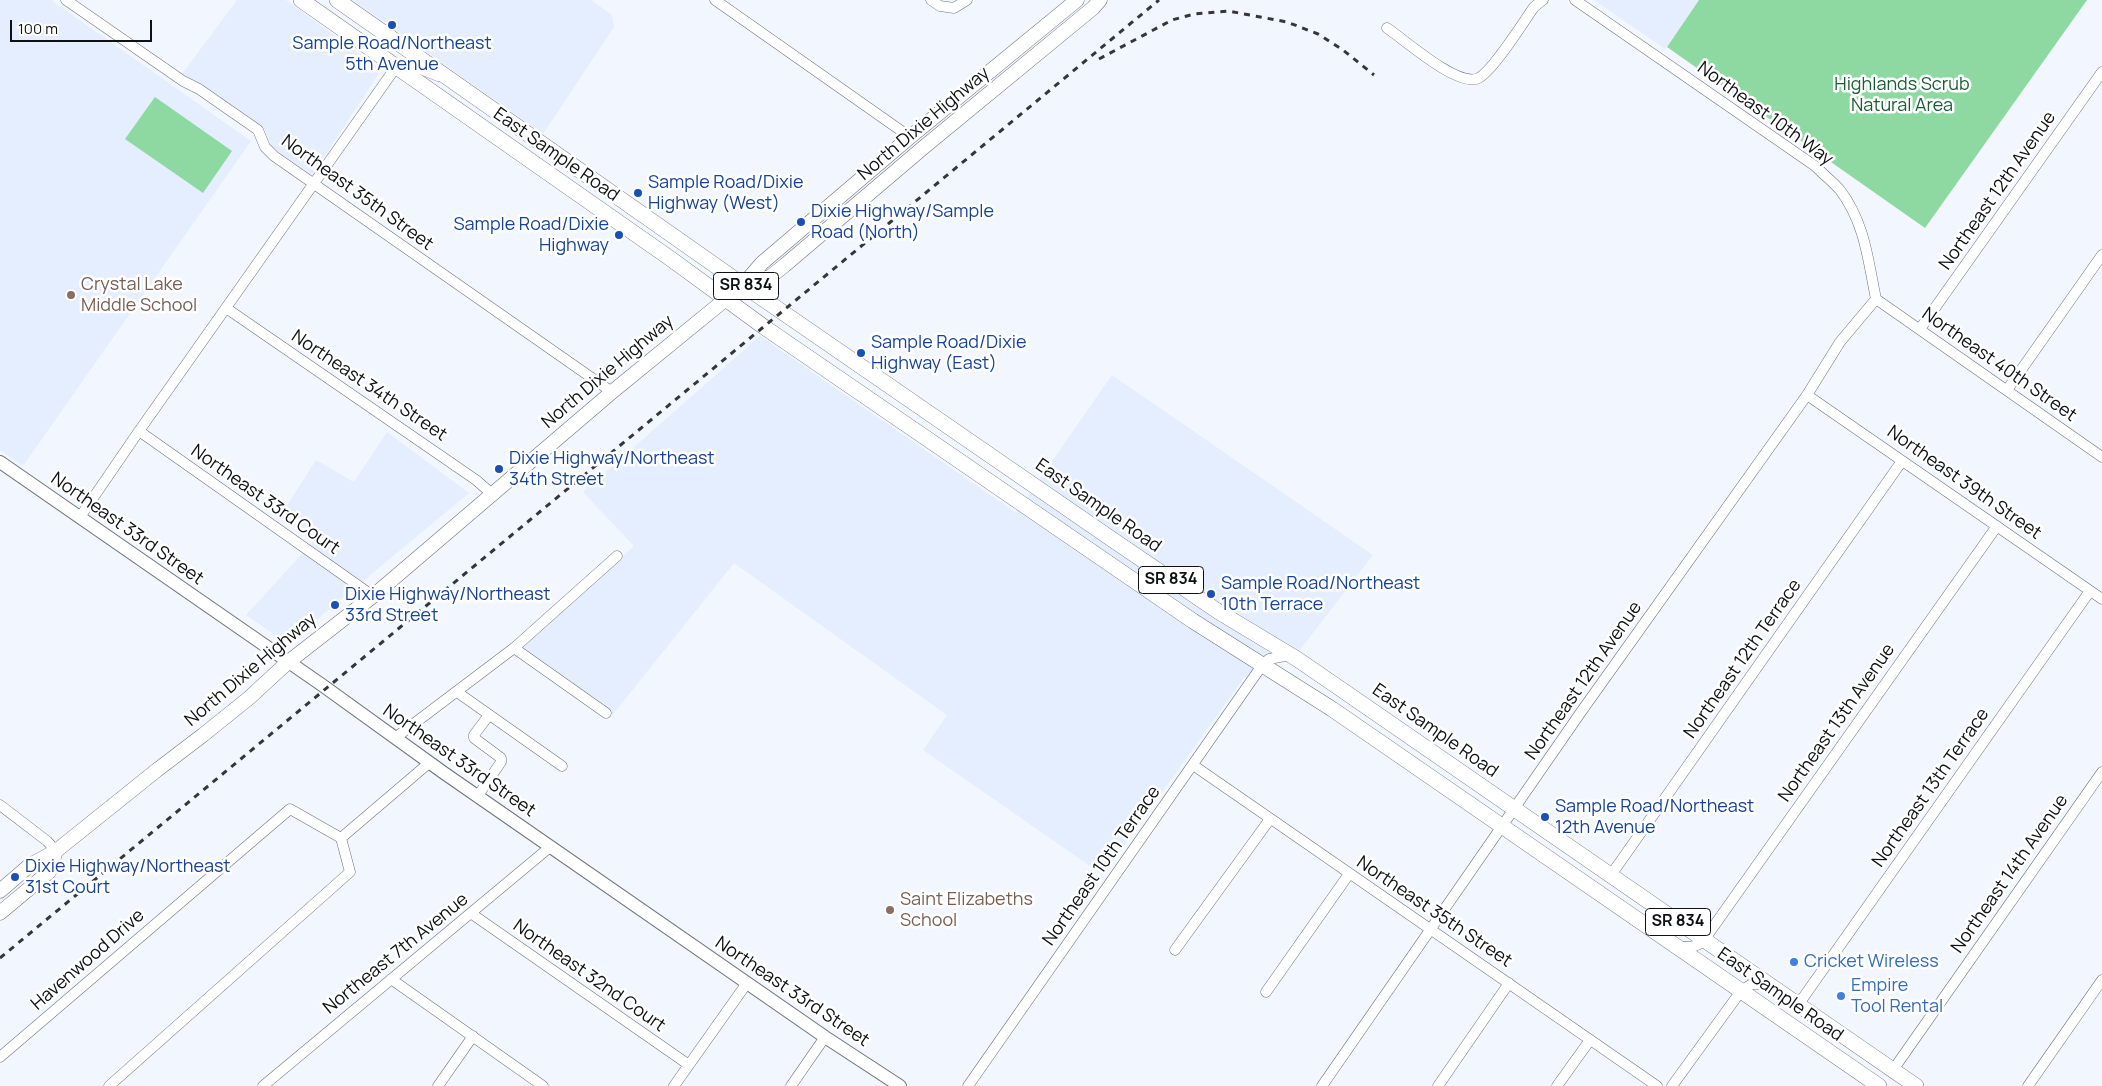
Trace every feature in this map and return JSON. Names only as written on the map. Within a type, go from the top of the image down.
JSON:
[{"type":"main road","name":"East Sample Road","points":[[302,0],[659,250],[725,299],[1193,621],[1332,709],[1879,1086]]},
{"type":"main road","name":"East Sample Road","points":[[337,0],[744,285],[1187,591],[1290,655],[1916,1086]]},
{"type":"main road","name":"North Dixie Highway","points":[[0,891],[30,865],[56,851],[204,735],[249,698],[287,663],[373,596],[612,392],[744,285],[762,263],[910,137],[1077,0]]},
{"type":"main road","name":"North Dixie Highway","points":[[744,285],[770,277],[785,265],[1093,8],[1100,0]]},
{"type":"main road","points":[[335,23],[355,29],[392,52],[406,49]]},
{"type":"main road","points":[[966,464],[981,459],[1000,462]]},
{"type":"main road","points":[[1238,648],[1252,648],[1266,640]]},
{"type":"main road","name":"North Dixie Highway","points":[[0,913],[49,872],[56,851]]},
{"type":"street","name":"Northeast 35th Street","points":[[66,0],[175,76],[199,89],[258,130],[270,152],[612,392]]},
{"type":"street","points":[[715,0],[910,137]]},
{"type":"street","points":[[931,0],[940,6],[954,8],[967,0]]},
{"type":"street","points":[[1387,28],[1447,70],[1466,79],[1478,79],[1493,65],[1534,7],[1544,0]]},
{"type":"street","name":"Northeast 10th Way","points":[[1575,0],[1815,166],[1839,190],[1857,218],[1868,251],[1876,298]]},
{"type":"street","points":[[80,517],[396,67],[415,67],[452,81]]},
{"type":"street","name":"Northeast 12th Avenue","points":[[1920,329],[2102,72]]},
{"type":"street","points":[[2006,390],[2102,255]]},
{"type":"street","name":"Northeast 40th Street","points":[[1876,298],[2101,455]]},
{"type":"street","name":"Northeast 12th Avenue","points":[[1322,1086],[1502,826],[1807,395],[1840,342],[1876,298]]},
{"type":"street","name":"Northeast 34th Street","points":[[226,308],[476,480],[492,494]]},
{"type":"street","name":"Northeast 39th Street","points":[[1807,395],[2102,599]]},
{"type":"street","name":"Northeast 33rd Court","points":[[139,431],[373,596]]},
{"type":"street","name":"Northeast 12th Terrace","points":[[1611,875],[1902,461]]},
{"type":"street","name":"Northeast 33rd Street","points":[[0,462],[287,663],[322,685],[429,763],[550,847],[825,1037],[900,1086]]},
{"type":"street","name":"Northeast 13th Avenue","points":[[1704,940],[1996,526]]},
{"type":"street","points":[[395,738],[514,648],[617,556]]},
{"type":"street","name":"Northeast 13th Terrace","points":[[1798,1005],[2090,591]]},
{"type":"street","points":[[514,648],[606,713]]},
{"type":"street","points":[[1263,664],[1276,657],[1290,655]]},
{"type":"street","name":"Northeast 10th Terrace","points":[[968,1086],[1263,664]]},
{"type":"street","points":[[457,692],[562,766]]},
{"type":"street","points":[[477,796],[501,762],[501,758],[474,738],[474,735],[489,715]]},
{"type":"street","points":[[109,1086],[350,872],[341,838],[429,763]]},
{"type":"street","name":"Northeast 35th Street","points":[[1193,765],[1657,1086]]},
{"type":"street","name":"Northeast 14th Avenue","points":[[1893,1070],[2102,772]]},
{"type":"street","points":[[0,805],[47,841],[56,851]]},
{"type":"street","name":"Havenwood Drive","points":[[0,1057],[290,809],[341,838]]},
{"type":"street","points":[[1175,950],[1270,819]]},
{"type":"street","name":"Northeast 7th Avenue","points":[[263,1086],[472,914],[550,847]]},
{"type":"street","points":[[1266,992],[1349,874]]},
{"type":"street","name":"Northeast 32nd Court","points":[[472,914],[689,1065]]},
{"type":"street","points":[[1678,946],[1693,946],[1700,944],[1704,940]]},
{"type":"street","points":[[391,979],[543,1086]]},
{"type":"street","points":[[2028,1086],[2102,980]]},
{"type":"street","points":[[674,1086],[747,983]]},
{"type":"street","points":[[1438,1086],[1509,984]]},
{"type":"street","points":[[1672,1086],[1741,991],[1752,984],[1768,984]]},
{"type":"street","points":[[438,1086],[472,1036]]},
{"type":"street","points":[[791,1086],[825,1037]]},
{"type":"street","points":[[1557,1086],[1590,1040]]},
{"type":"shaded area","name":"Crystal Lake Middle School","points":[[0,0],[51,0],[251,141],[23,466],[0,450]]},
{"type":"shaded area","points":[[237,0],[286,0],[381,70],[312,175],[272,147],[264,128],[203,86],[182,74]]},
{"type":"shaded area","points":[[353,0],[591,0],[612,15],[614,27],[543,134]]},
{"type":"shaded area","points":[[1594,0],[1699,0],[1665,49]]},
{"type":"shaded area","points":[[760,336],[1016,513],[1112,375],[1373,555],[1299,651],[1245,676],[1103,875],[923,750],[947,715],[734,563],[610,718],[521,647],[634,546],[583,492]]},
{"type":"shaded area","points":[[387,432],[469,493],[291,641],[285,642],[246,615],[313,542],[281,515],[316,460],[354,482]]},
{"type":"green space","name":"Highlands Scrub Natural Area","points":[[1699,0],[2087,0],[1925,228],[1667,47]]},
{"type":"green space","points":[[155,97],[232,151],[203,193],[125,139]]},
{"type":"railway","points":[[0,958],[1159,0]]},
{"type":"railway","points":[[1099,59],[1172,20],[1194,14],[1228,11],[1287,22],[1318,34],[1343,50],[1374,75]]},
{"type":"place","name":"Sample Road/Northeast 5th Avenue","points":[[392,25]]},
{"type":"place","name":"Sample Road/Dixie Highway (West)","points":[[638,193]]},
{"type":"place","name":"Dixie Highway/Sample Road (North)","points":[[801,222]]},
{"type":"place","name":"Sample Road/Dixie Highway","points":[[619,235]]},
{"type":"place","name":"Crystal Lake Middle School","points":[[71,295]]},
{"type":"place","name":"Sample Road/Dixie Highway (East)","points":[[861,353]]},
{"type":"place","name":"Dixie Highway/Northeast 34th Street","points":[[499,469]]},
{"type":"place","name":"Sample Road/Northeast 10th Terrace","points":[[1211,594]]},
{"type":"place","name":"Dixie Highway/Northeast 33rd Street","points":[[335,605]]},
{"type":"place","name":"Sample Road/Northeast 12th Avenue","points":[[1545,817]]},
{"type":"place","name":"Dixie Highway/Northeast 31st Court","points":[[15,877]]},
{"type":"place","name":"Saint Elizabeths School","points":[[890,910]]},
{"type":"place","name":"Cricket Wireless","points":[[1794,962]]},
{"type":"place","name":"Empire Tool Rental","points":[[1841,996]]}]
